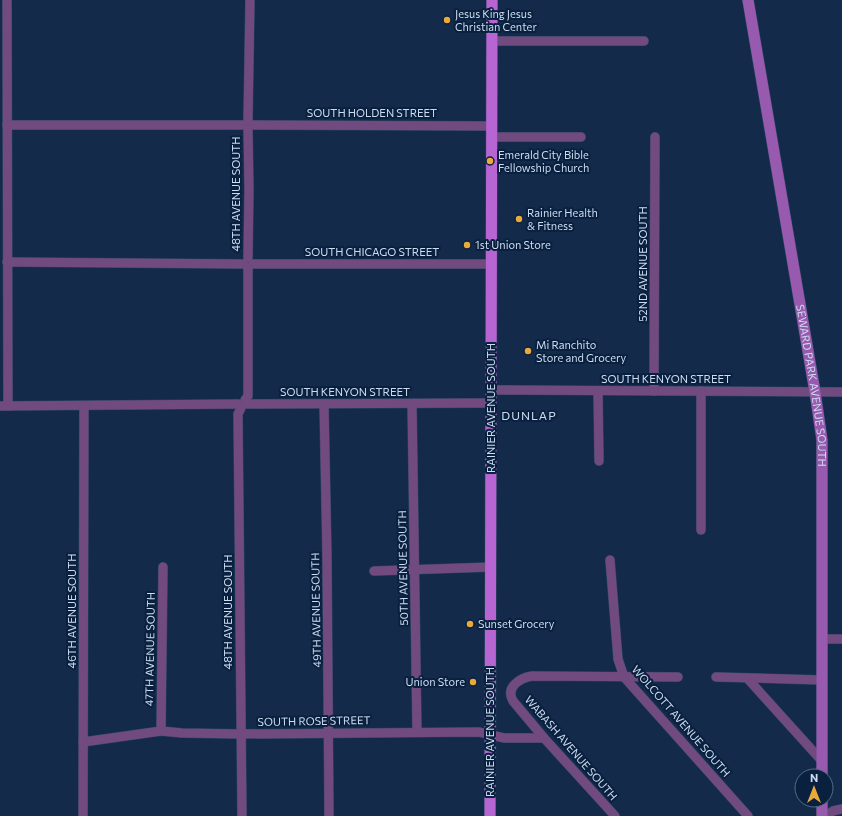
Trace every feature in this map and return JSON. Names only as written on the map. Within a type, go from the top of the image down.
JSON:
[{"type":"main road","name":"RAINIER AVENUE SOUTH","points":[[490,816],[492,0]]},
{"type":"main road","name":"SEWARD PARK AVENUE SOUTH","points":[[748,0],[819,418],[822,456],[822,768]]},
{"type":"street","points":[[4,406],[7,262],[4,161],[7,124],[6,0]]},
{"type":"street","name":"48TH AVENUE SOUTH","points":[[242,816],[238,414],[248,396],[248,125],[250,0]]},
{"type":"street","points":[[492,41],[644,41]]},
{"type":"street","name":"SOUTH HOLDEN STREET","points":[[7,124],[492,126]]},
{"type":"street","points":[[492,137],[581,137]]},
{"type":"street","name":"52ND AVENUE SOUTH","points":[[654,391],[655,137]]},
{"type":"street","name":"SOUTH CHICAGO STREET","points":[[7,262],[491,264]]},
{"type":"street","name":"SOUTH KENYON STREET","points":[[491,390],[842,392]]},
{"type":"street","points":[[598,391],[599,461]]},
{"type":"street","points":[[701,391],[701,530]]},
{"type":"street","name":"SOUTH KENYON STREET","points":[[4,406],[490,403]]},
{"type":"street","name":"49TH AVENUE SOUTH","points":[[324,404],[329,816]]},
{"type":"street","name":"50TH AVENUE SOUTH","points":[[412,404],[417,732]]},
{"type":"street","name":"46TH AVENUE SOUTH","points":[[83,816],[84,406]]},
{"type":"street","name":"WOLCOTT AVENUE SOUTH","points":[[610,560],[618,659],[624,677],[748,816]]},
{"type":"street","name":"47TH AVENUE SOUTH","points":[[161,731],[162,567]]},
{"type":"street","points":[[374,571],[491,568]]},
{"type":"street","points":[[822,639],[842,639]]},
{"type":"street","name":"WABASH AVENUE SOUTH","points":[[615,816],[544,738],[513,700],[510,694],[512,687],[516,682],[524,677],[624,677]]},
{"type":"street","points":[[624,677],[678,677]]},
{"type":"street","points":[[716,677],[821,680]]},
{"type":"street","points":[[747,678],[822,761]]},
{"type":"street","name":"SOUTH ROSE STREET","points":[[83,742],[161,731],[182,733],[241,734],[479,732],[504,738],[544,738]]},
{"type":"street","points":[[824,816],[833,811],[842,809]]},
{"type":"place","name":"Jesus King Jesus Christian Center","points":[[447,20]]},
{"type":"place","name":"Emerald City Bible Fellowship Church","points":[[490,161]]},
{"type":"place","name":"Rainier Health & Fitness","points":[[519,219]]},
{"type":"place","name":"1st Union Store","points":[[467,245]]},
{"type":"place","name":"Mi Ranchito Store and Grocery","points":[[528,351]]},
{"type":"place","name":"Sunset Grocery","points":[[470,624]]},
{"type":"place","name":"Union Store","points":[[473,682]]},
{"type":"district","name":"DUNLAP","points":[[529,416]]}]
